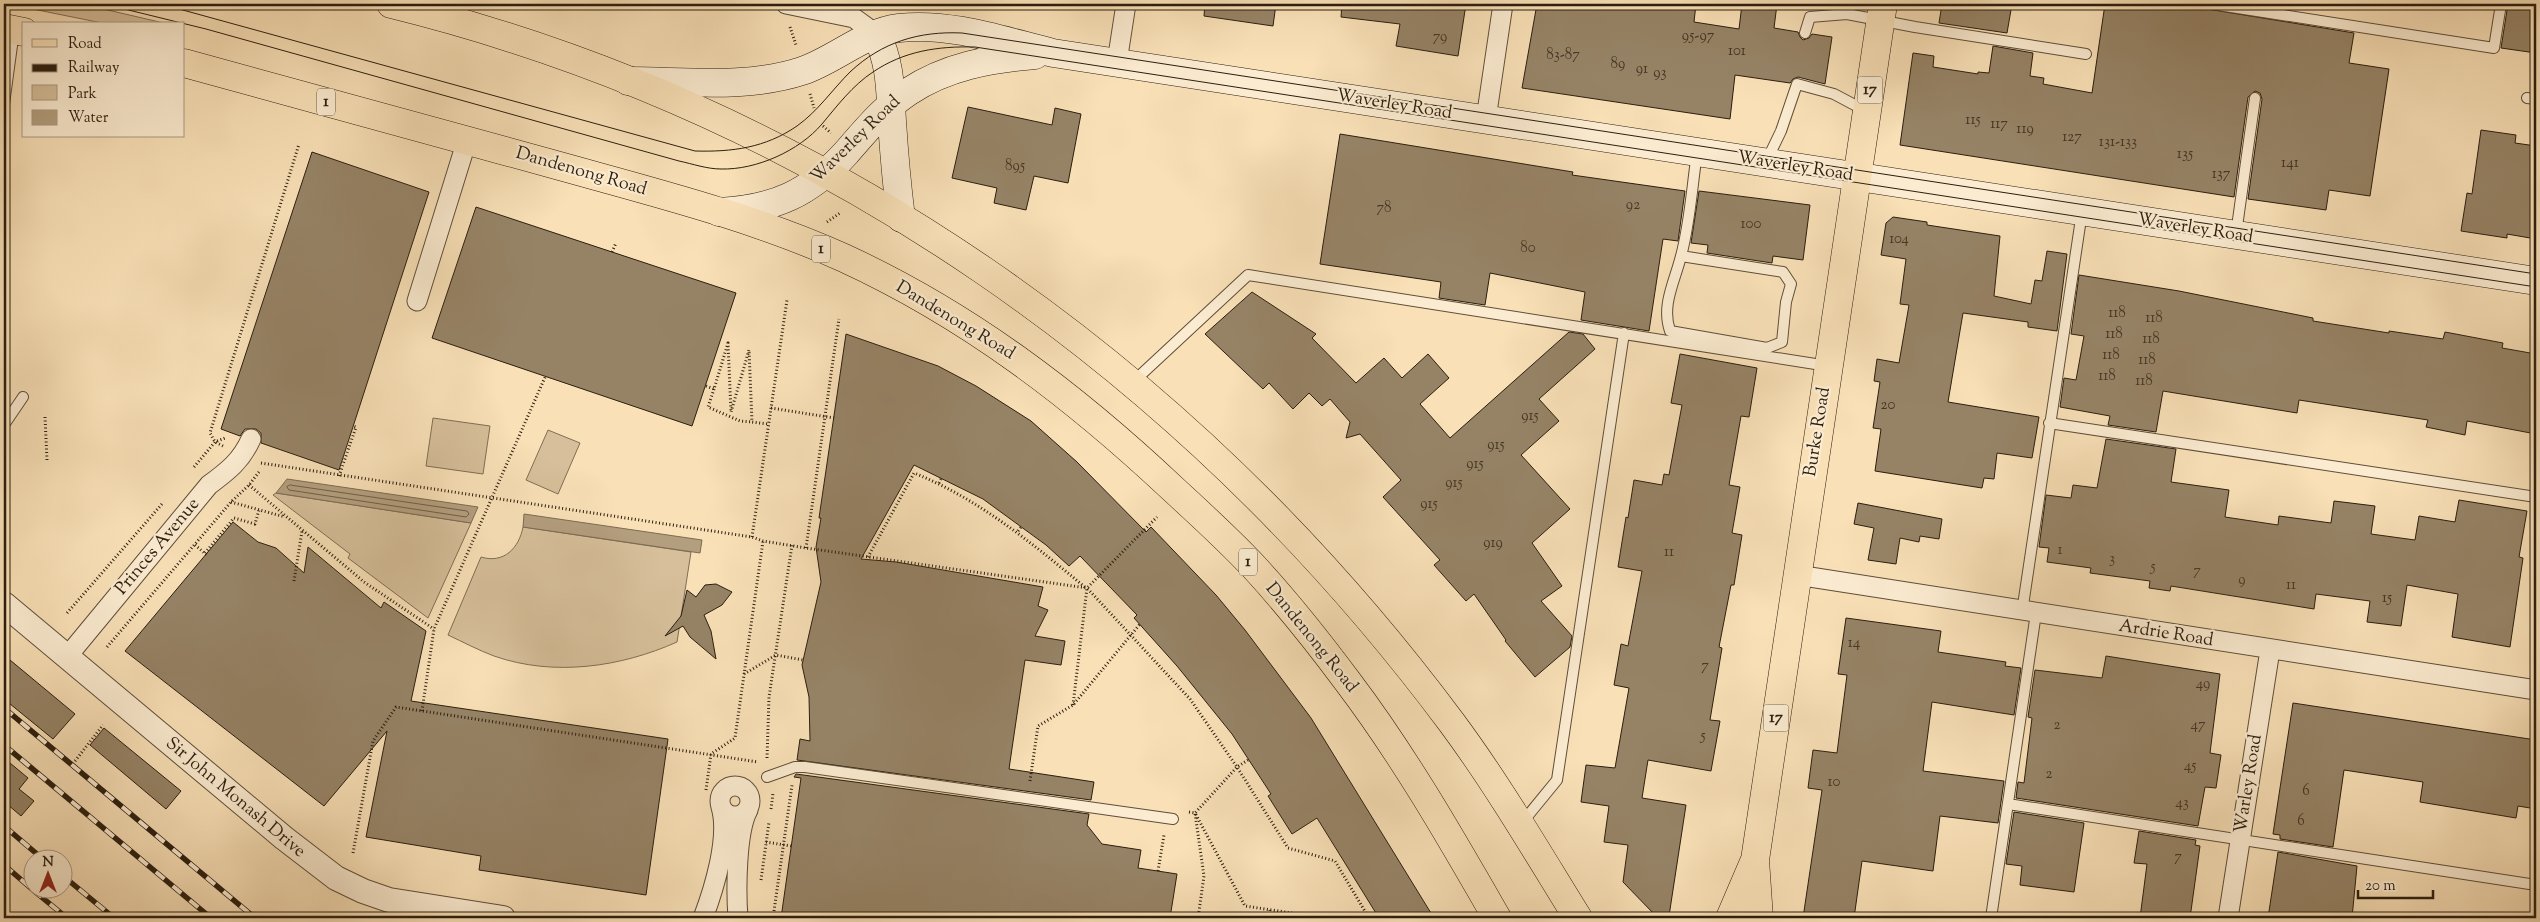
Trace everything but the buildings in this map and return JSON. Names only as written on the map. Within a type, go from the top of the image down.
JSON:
[{"type":"main road","points":[[391,4],[518,40],[628,81],[731,126],[825,174],[901,218],[998,279],[1051,317],[1133,382],[1215,454],[1279,517],[1345,590],[1453,725],[1520,825],[1578,918]]},
{"type":"main road","name":"Burke Road","points":[[1759,918],[1755,860],[1882,12]]},
{"type":"main road","name":"Waverley Road","points":[[628,81],[726,82],[771,78],[819,65],[876,34],[897,28],[919,27],[982,36],[1053,53],[2536,281]]},
{"type":"main road","points":[[876,34],[888,63],[901,218]]},
{"type":"main road","name":"Waverley Road","points":[[717,212],[747,210],[775,204],[805,188],[825,174],[874,119],[926,81],[958,68],[980,62],[1053,53]]},
{"type":"main road","name":"Dandenong Road","points":[[185,63],[467,140],[775,230],[843,258],[921,297],[1021,360],[1141,459],[1254,567],[1351,685],[1398,755],[1497,918]]},
{"type":"main road","name":"Burke Road","points":[[1730,918],[1755,860]]},
{"type":"street","points":[[786,4],[854,18],[876,34]]},
{"type":"street","points":[[1117,62],[1126,4]]},
{"type":"street","points":[[1486,119],[1503,4]]},
{"type":"street","points":[[416,301],[467,140]]},
{"type":"street","name":"Princes Avenue","points":[[66,658],[209,485],[234,466],[247,447]]},
{"type":"street","name":"Ardrie Road","points":[[1797,575],[2536,690]]},
{"type":"street","name":"Sir John Monash Drive","points":[[4,604],[66,658],[301,852],[336,878],[363,891],[389,900],[504,918]]},
{"type":"street","name":"Warley Road","points":[[2228,918],[2270,650]]},
{"type":"street","points":[[703,918],[713,887],[723,839],[725,820],[721,807],[723,793],[729,788],[736,787],[743,789],[749,795],[748,810],[741,827],[737,891],[738,918]]},
{"type":"street","points":[[721,807],[732,816],[742,814],[748,810]]},
{"type":"lane","points":[[2212,4],[2494,48],[2501,4]]},
{"type":"lane","points":[[1805,32],[1810,17],[1882,12],[2086,54]]},
{"type":"lane","points":[[4,104],[14,30]]},
{"type":"lane","points":[[1765,162],[1781,131],[1798,84],[1834,94],[1867,112]]},
{"type":"lane","points":[[2236,235],[2255,98]]},
{"type":"lane","points":[[1681,256],[1783,272],[1791,284],[1786,302],[1782,342],[1767,348],[1670,331],[1666,320],[1670,284],[1681,256],[1698,152]]},
{"type":"lane","points":[[1991,918],[2008,804],[2049,423],[2082,211]]},
{"type":"lane","points":[[1133,382],[1248,275],[1828,366]]},
{"type":"lane","points":[[1520,825],[1558,780],[1624,333]]},
{"type":"lane","points":[[4,425],[23,397]]},
{"type":"lane","points":[[2049,423],[2536,497]]},
{"type":"lane","points":[[767,777],[795,767],[805,767],[1169,819]]},
{"type":"lane","points":[[2008,804],[2536,884]]},
{"type":"path","points":[[789,24],[797,51]]},
{"type":"path","points":[[215,442],[210,432],[300,144]]},
{"type":"path","points":[[822,225],[844,210]]},
{"type":"path","points":[[612,252],[616,243]]},
{"type":"path","points":[[752,537],[787,300]]},
{"type":"path","points":[[806,548],[839,319]]},
{"type":"path","points":[[752,422],[749,350],[731,412],[728,343],[708,407],[740,420],[752,422],[768,424]]},
{"type":"path","points":[[422,711],[434,629],[546,375]]},
{"type":"path","points":[[706,386],[714,389]]},
{"type":"path","points":[[771,408],[825,415],[834,418]]},
{"type":"path","points":[[45,417],[47,460]]},
{"type":"path","points":[[339,476],[356,427],[353,426]]},
{"type":"path","points":[[191,470],[215,442],[226,438],[229,432]]},
{"type":"path","points":[[215,442],[247,447],[264,464],[752,537],[763,541],[806,548],[1087,588]]},
{"type":"path","points":[[868,557],[914,474],[939,483],[1018,531],[1087,588],[1190,699],[1237,767],[1288,848],[1336,861],[1369,918]]},
{"type":"path","points":[[939,483],[941,479]]},
{"type":"path","points":[[107,647],[231,502],[249,486],[364,582],[434,629]]},
{"type":"path","points":[[67,613],[167,498]]},
{"type":"path","points":[[231,502],[287,517]]},
{"type":"path","points":[[195,545],[206,554],[234,518],[254,524],[260,510]]},
{"type":"path","points":[[1072,705],[1087,588],[1157,517]]},
{"type":"path","points":[[1018,531],[1021,527]]},
{"type":"path","points":[[294,581],[302,530]]},
{"type":"path","points":[[738,715],[763,541]]},
{"type":"path","points":[[768,763],[769,697],[792,545]]},
{"type":"path","points":[[1029,790],[1038,726],[1072,705],[1140,624]]},
{"type":"path","points":[[744,674],[776,656],[803,660]]},
{"type":"path","points":[[353,853],[373,741],[396,707],[694,752]]},
{"type":"path","points":[[75,760],[103,724]]},
{"type":"path","points":[[1248,760],[1237,767],[1194,813],[1245,906],[1325,918]]},
{"type":"path","points":[[773,918],[793,781]]},
{"type":"path","points":[[1158,871],[1169,819]]},
{"type":"path","points":[[766,842],[791,846]]},
{"type":"path","points":[[1269,918],[1270,910]]},
{"type":"green space","points":[[8,4],[82,4],[159,22],[97,22]]},
{"type":"green space","points":[[433,418],[490,426],[483,474],[426,466]]},
{"type":"green space","points":[[548,430],[580,443],[558,494],[526,480]]},
{"type":"green space","points":[[276,493],[471,523],[428,618],[348,558],[350,554],[273,495]]},
{"type":"green space","points":[[523,527],[691,552],[677,642],[633,658],[587,666],[564,667],[540,666],[494,656],[448,635],[481,557],[497,558],[509,552],[518,542]]},
{"type":"water","points":[[287,479],[478,507],[471,523],[276,493]]},
{"type":"water","points":[[524,514],[702,540],[700,553],[523,527]]},
{"type":"tram line","points":[[104,4],[177,22]]},
{"type":"tram line","points":[[161,4],[695,151],[722,151],[748,147],[773,139],[805,120],[850,72],[875,53],[902,40],[931,34],[962,33],[2536,274]]},
{"type":"tram line","points":[[185,24],[710,168],[721,169],[748,166],[776,157],[789,150],[812,134],[859,83],[873,72],[897,59],[922,51],[975,47],[2536,287]]},
{"type":"railway","points":[[4,708],[255,918]]},
{"type":"railway","points":[[4,745],[211,918]]},
{"type":"railway","points":[[4,826],[32,850]]},
{"type":"railway","points":[[4,865],[22,880]]},
{"type":"railway","points":[[72,883],[114,918]]},
{"type":"railway","points":[[45,900],[67,918]]}]
